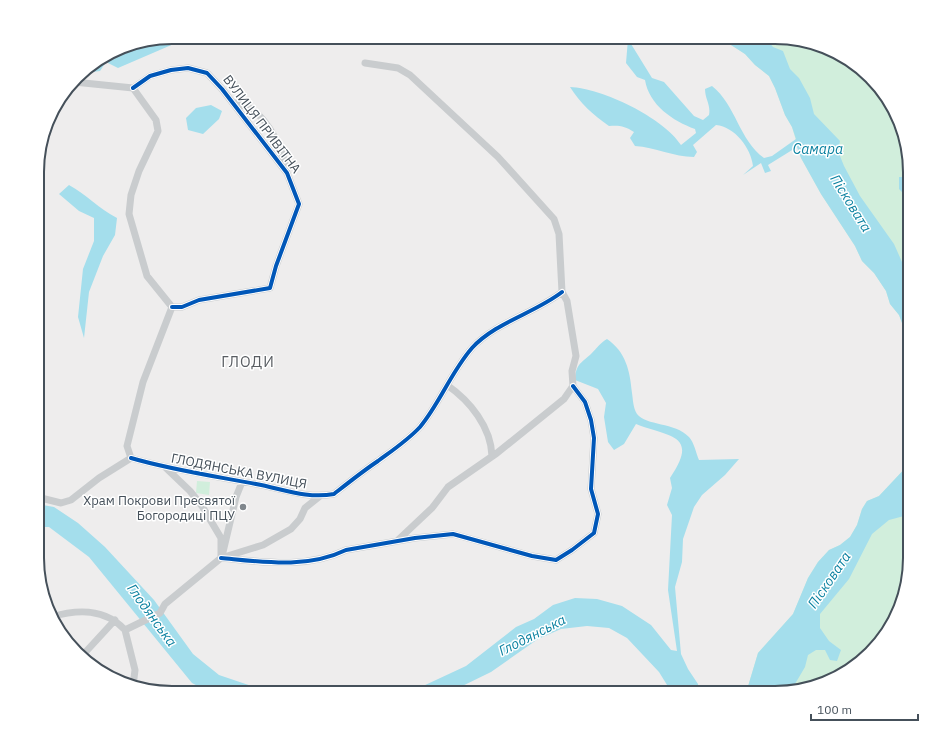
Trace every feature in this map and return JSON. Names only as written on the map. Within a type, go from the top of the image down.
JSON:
[{"type":"street","points":[[221,558],[260,562],[306,563],[337,555],[346,550],[397,541],[453,534],[532,556],[556,560],[594,533],[598,514],[591,489],[594,438],[591,420],[585,402],[573,386],[572,371],[576,356],[568,301],[562,292],[559,234],[554,219],[498,158],[410,75],[398,68],[365,63]]},
{"type":"street","name":"ВУЛИЦЯ ПРИВІТНА","points":[[133,88],[150,76],[171,70],[188,68],[207,73],[222,89],[287,173],[299,204],[276,266],[270,288],[207,299],[182,307],[172,308]]},
{"type":"street","points":[[44,499],[61,503],[71,500],[99,478],[131,458],[127,446],[143,382],[172,308],[147,276],[130,214],[131,195],[139,171],[158,131],[156,120],[133,88],[81,83]]},
{"type":"street","points":[[231,102],[249,107],[262,120],[280,148],[287,173]]},
{"type":"street","points":[[125,630],[160,613],[165,604],[221,558],[263,545],[291,528],[300,519],[305,508],[320,496],[334,494],[409,438],[421,425],[473,348],[498,329],[523,314],[548,302],[562,292]]},
{"type":"street","points":[[447,385],[459,393],[477,413],[492,446],[492,456]]},
{"type":"street","points":[[397,541],[432,508],[448,487],[492,456],[564,399],[573,386]]},
{"type":"street","name":"ГЛОДЯНСЬКА ВУЛИЦЯ","points":[[131,458],[165,467],[293,493],[320,496]]},
{"type":"street","name":"ГЛОДЯНСЬКА ВУЛИЦЯ","points":[[165,467],[190,491],[202,506],[221,538],[221,558]]},
{"type":"street","points":[[221,558],[227,540],[236,498],[242,482]]},
{"type":"street","points":[[58,616],[81,611],[96,612],[115,620],[125,630],[135,670],[134,680]]},
{"type":"street","points":[[86,652],[115,620]]},
{"type":"green space","points":[[724,44],[783,44],[808,48],[824,54],[839,61],[859,76],[871,88],[886,108],[901,147],[903,164],[903,326],[899,315],[890,304],[886,291],[874,273],[862,261],[855,246],[821,194],[801,158],[792,127],[785,115],[769,76],[755,65],[745,54],[731,45]]},
{"type":"green space","points":[[903,470],[903,566],[901,583],[886,622],[871,642],[859,654],[839,669],[824,676],[800,684],[783,686],[748,686],[758,653],[793,614],[808,578],[818,562],[829,550],[840,545],[850,537],[857,525],[862,509],[867,501],[879,496]]},
{"type":"green space","points":[[197,481],[210,482],[209,495],[196,493]]},
{"type":"water","points":[[174,44],[118,68],[106,62],[139,48]]},
{"type":"water","name":"Самара","points":[[628,44],[631,44],[652,78],[664,82],[694,116],[703,120],[709,115],[709,105],[705,89],[712,86],[727,103],[749,142],[756,151],[764,158],[772,156],[796,139],[792,127],[785,115],[769,76],[755,65],[745,54],[731,45],[724,44],[771,44],[773,47],[783,51],[790,69],[799,78],[810,98],[814,114],[840,141],[838,151],[844,166],[860,196],[894,244],[903,264],[903,326],[899,315],[890,304],[886,291],[874,273],[862,261],[855,246],[821,194],[801,158],[797,147],[768,165],[771,171],[765,173],[761,163],[743,175],[753,166],[752,159],[741,140],[730,130],[716,125],[693,145],[697,152],[694,157],[687,157],[635,146],[630,138],[634,132],[622,126],[609,126],[587,108],[570,87],[598,93],[631,106],[661,125],[673,135],[681,145],[696,133],[695,129],[671,117],[663,111],[651,97],[645,80],[637,77],[626,63]]},
{"type":"water","points":[[105,63],[100,71],[93,72]]},
{"type":"water","points":[[211,105],[222,111],[219,119],[203,134],[188,130],[186,118],[196,108]]},
{"type":"water","points":[[899,177],[903,177],[903,193],[899,189]]},
{"type":"water","points":[[69,185],[117,218],[115,235],[103,256],[89,292],[84,338],[78,317],[83,269],[94,241],[94,218],[79,211],[59,194]]},
{"type":"water","name":"Глодянська","points":[[607,339],[623,356],[630,377],[634,406],[637,414],[641,418],[647,421],[669,426],[683,432],[692,442],[699,460],[739,459],[725,475],[702,495],[694,507],[683,539],[682,562],[675,587],[681,654],[698,686],[668,686],[659,672],[627,638],[609,628],[587,626],[561,629],[538,639],[491,672],[462,686],[423,686],[466,666],[516,627],[534,619],[553,605],[575,598],[597,599],[622,606],[651,625],[671,650],[677,651],[668,590],[672,515],[667,505],[672,488],[670,478],[679,464],[682,453],[681,445],[677,439],[669,435],[636,424],[624,444],[614,450],[608,442],[604,417],[606,403],[598,389],[575,380],[576,371],[581,362]]},
{"type":"water","name":"Пісковата","points":[[903,470],[903,516],[889,520],[872,534],[849,579],[820,614],[820,628],[829,641],[841,650],[837,661],[830,660],[825,650],[816,650],[808,655],[805,667],[795,685],[748,686],[758,653],[793,614],[808,578],[818,562],[829,550],[840,545],[850,537],[857,525],[862,509],[867,501],[879,496]]},
{"type":"water","name":"Глодянська","points":[[44,505],[54,507],[78,523],[105,547],[154,600],[193,654],[219,675],[251,686],[198,686],[192,683],[89,557],[49,527],[44,527]]},
{"type":"cycle path","points":[[133,88],[150,76],[171,70],[188,68],[207,73],[222,89],[287,173],[299,204],[276,266],[270,288],[199,300],[182,307],[172,307]]},
{"type":"cycle path","points":[[131,458],[295,493],[314,495],[334,494],[400,445],[420,427],[434,408],[465,357],[482,339],[492,331],[540,306],[562,292]]},
{"type":"cycle path","points":[[221,558],[285,563],[300,562],[316,560],[346,550],[415,538],[453,534],[532,556],[556,560],[594,533],[598,514],[591,489],[594,438],[591,420],[585,402],[573,386]]},
{"type":"place","name":"Храм Покрови Пресвятої Богородиці ПЦУ","points":[[243,507]]},
{"type":"district","name":"ГЛОДИ","points":[[248,361]]}]
